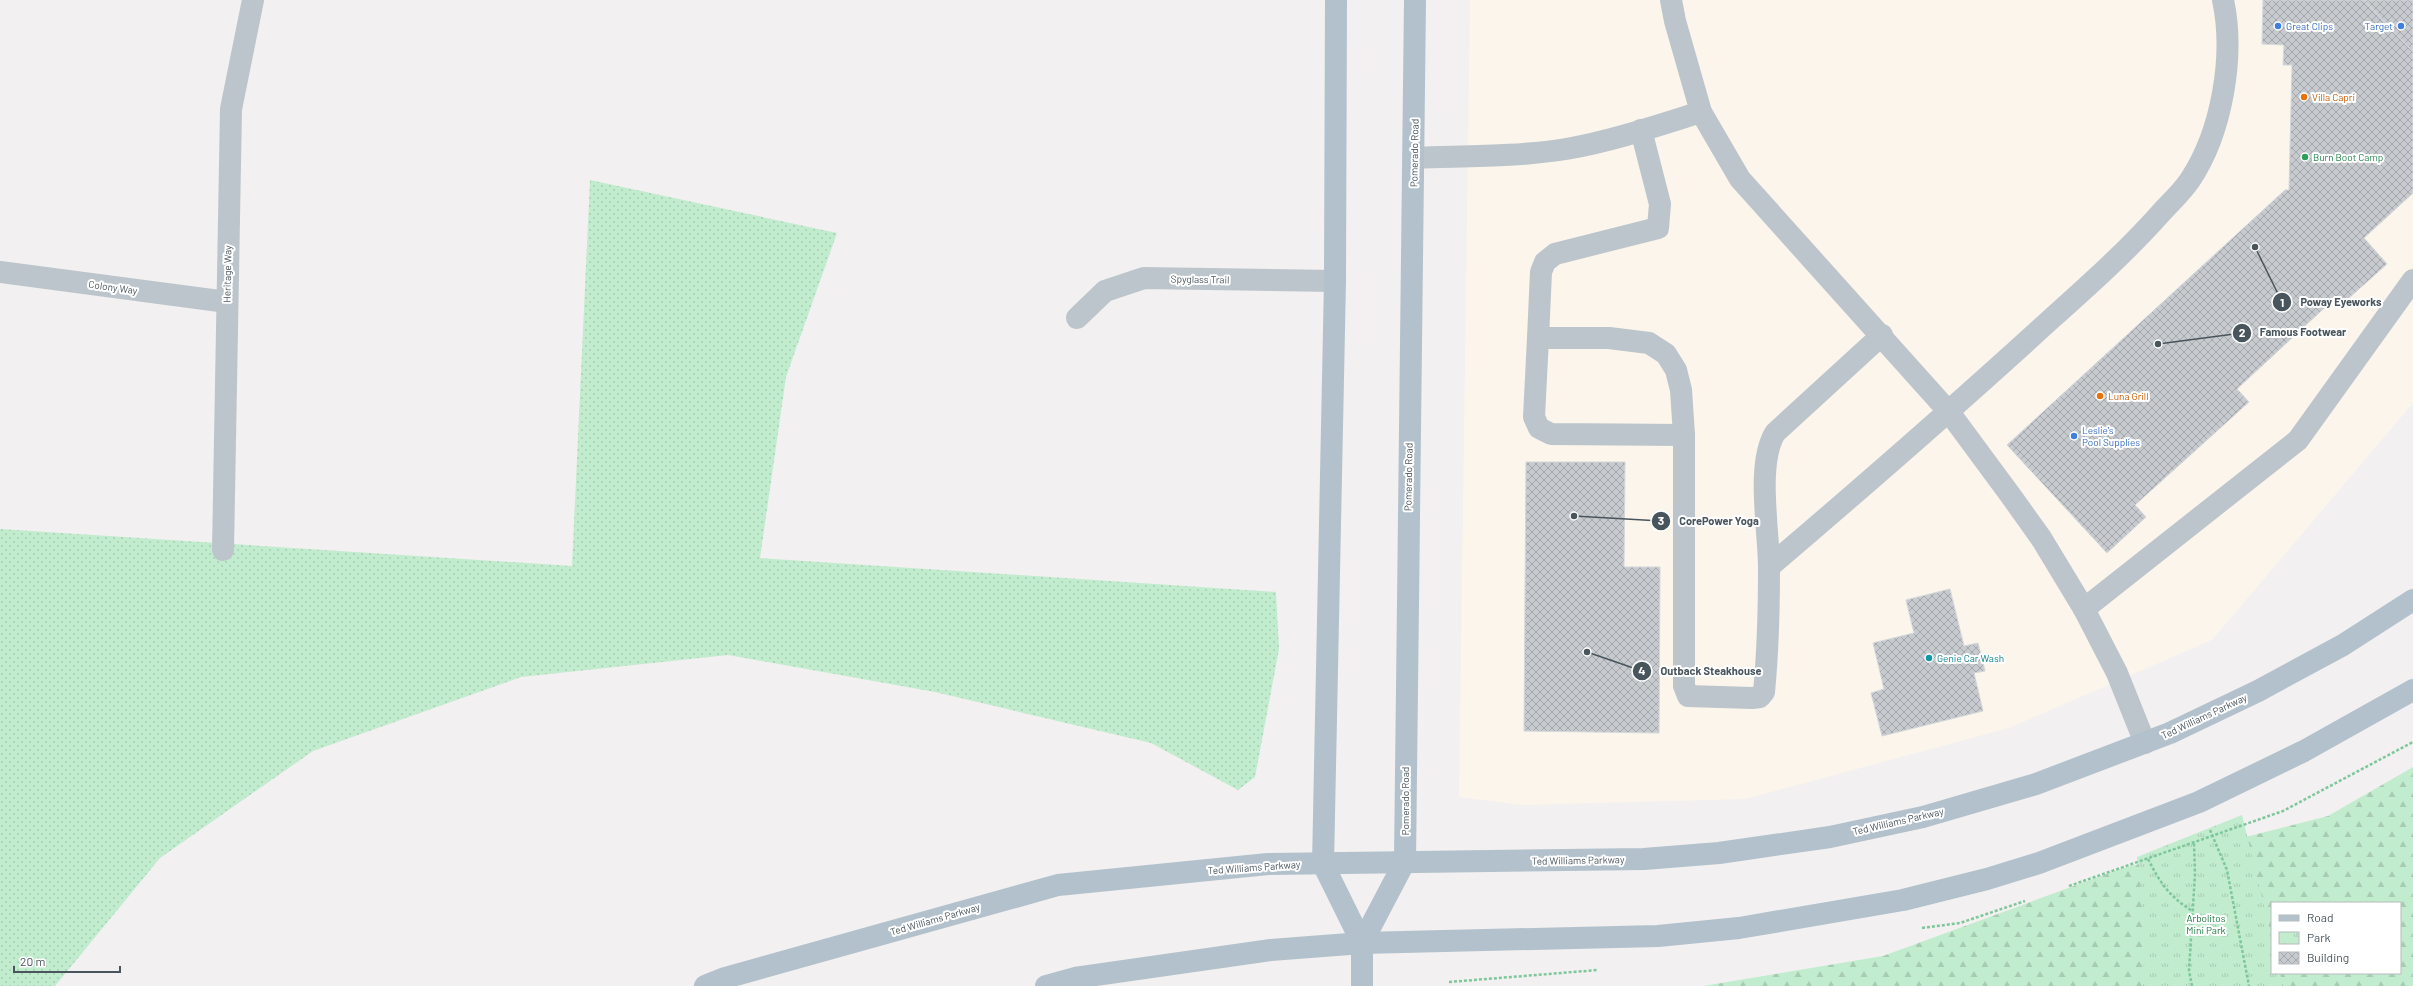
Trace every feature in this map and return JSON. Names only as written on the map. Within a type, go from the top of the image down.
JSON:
[{"type":"main road","name":"Pomerado Road","points":[[1336,0],[1335,281],[1323,864],[1362,943],[1362,986]]},
{"type":"main road","name":"Pomerado Road","points":[[1362,943],[1405,861],[1409,433],[1415,158],[1415,0]]},
{"type":"main road","name":"Ted Williams Parkway","points":[[705,986],[725,978],[1058,885],[1268,864],[1644,859],[1719,853],[1830,837],[1923,817],[2036,784],[2145,743],[2258,691],[2343,645],[2413,600]]},
{"type":"main road","points":[[1046,986],[1075,978],[1267,950],[1362,943],[1658,936],[1739,928],[1902,900],[1987,879],[2039,863],[2199,802],[2304,751],[2413,690]]},
{"type":"street","name":"Heritage Way","points":[[223,550],[231,109],[253,0]]},
{"type":"street","points":[[1671,0],[1675,21],[1701,112],[1740,178],[1882,335],[1949,412],[2041,538],[2084,609],[2117,673],[2145,743]]},
{"type":"street","points":[[1769,567],[1949,412],[2128,250],[2190,180],[2201,160],[2221,104],[2227,66],[2228,33],[2223,0]]},
{"type":"street","points":[[1415,158],[1498,156],[1545,151],[1588,144],[1642,130],[1701,112]]},
{"type":"street","points":[[1642,130],[1660,204],[1658,228],[1555,254],[1545,262],[1541,272],[1534,418],[1539,428],[1551,434],[1684,435]]},
{"type":"street","name":"Colony Way","points":[[0,272],[227,302]]},
{"type":"street","name":"Spyglass Trail","points":[[1077,318],[1105,291],[1144,278],[1335,281]]},
{"type":"street","points":[[2084,609],[2298,440],[2413,280]]},
{"type":"street","points":[[1538,338],[1630,340],[1649,343],[1666,354],[1676,370],[1681,390],[1684,435],[1684,686],[1688,696],[1752,698],[1760,697],[1764,692],[1769,567],[1766,501],[1766,456],[1769,442],[1775,433],[1882,335]]},
{"type":"path","points":[[2199,802],[2227,870],[2249,986]]},
{"type":"path","points":[[2192,986],[2190,971],[2194,843]]},
{"type":"path","points":[[2148,859],[2162,886],[2173,898],[2192,911]]},
{"type":"shaded area","points":[[1470,0],[2413,0],[2413,403],[2212,640],[2009,728],[1745,799],[1521,805],[1459,797]]},
{"type":"green space","points":[[590,180],[837,233],[786,377],[760,558],[1276,592],[1279,649],[1255,777],[1238,790],[1151,743],[935,692],[728,655],[521,677],[313,751],[160,858],[55,986],[0,986],[0,529],[572,566]]},
{"type":"green space","points":[[2413,767],[2413,986],[1703,986],[1883,956],[2123,868],[2328,816]]},
{"type":"green space","name":"Arbolitos Mini Park","points":[[2242,815],[2271,935],[2271,974],[2280,974],[2283,986],[2142,986],[2146,937],[2137,857]]},
{"type":"building","points":[[2263,0],[2364,0],[2413,52],[2413,193],[2364,238],[2387,264],[2340,306],[2334,299],[2237,389],[2249,402],[2135,505],[2146,517],[2107,553],[2007,445],[2285,190],[2289,190],[2292,65],[2283,65],[2284,45],[2262,44]]},
{"type":"building","name":"Target","points":[[2364,0],[2413,0],[2413,52]]},
{"type":"building","points":[[1526,462],[1625,462],[1624,567],[1660,567],[1659,733],[1524,731]]},
{"type":"building","name":"Genie Car Wash","points":[[1950,589],[1964,646],[1978,643],[1985,671],[1974,673],[1983,711],[1882,736],[1871,693],[1884,689],[1873,643],[1914,633],[1906,600]]},
{"type":"place","name":"Great Clips","points":[[2278,26]]},
{"type":"place","name":"Target","points":[[2401,26]]},
{"type":"place","name":"Villa Capri","points":[[2304,97]]},
{"type":"place","name":"Burn Boot Camp","points":[[2305,157]]},
{"type":"place","name":"Poway Eyeworks","points":[[2255,247]]},
{"type":"place","name":"Famous Footwear","points":[[2158,344]]},
{"type":"place","name":"Luna Grill","points":[[2100,396]]},
{"type":"place","name":"Leslie's Pool Supplies","points":[[2074,436]]},
{"type":"place","name":"CorePower Yoga","points":[[1574,516]]},
{"type":"place","name":"Outback Steakhouse","points":[[1587,652]]},
{"type":"place","name":"Genie Car Wash","points":[[1929,658]]}]
